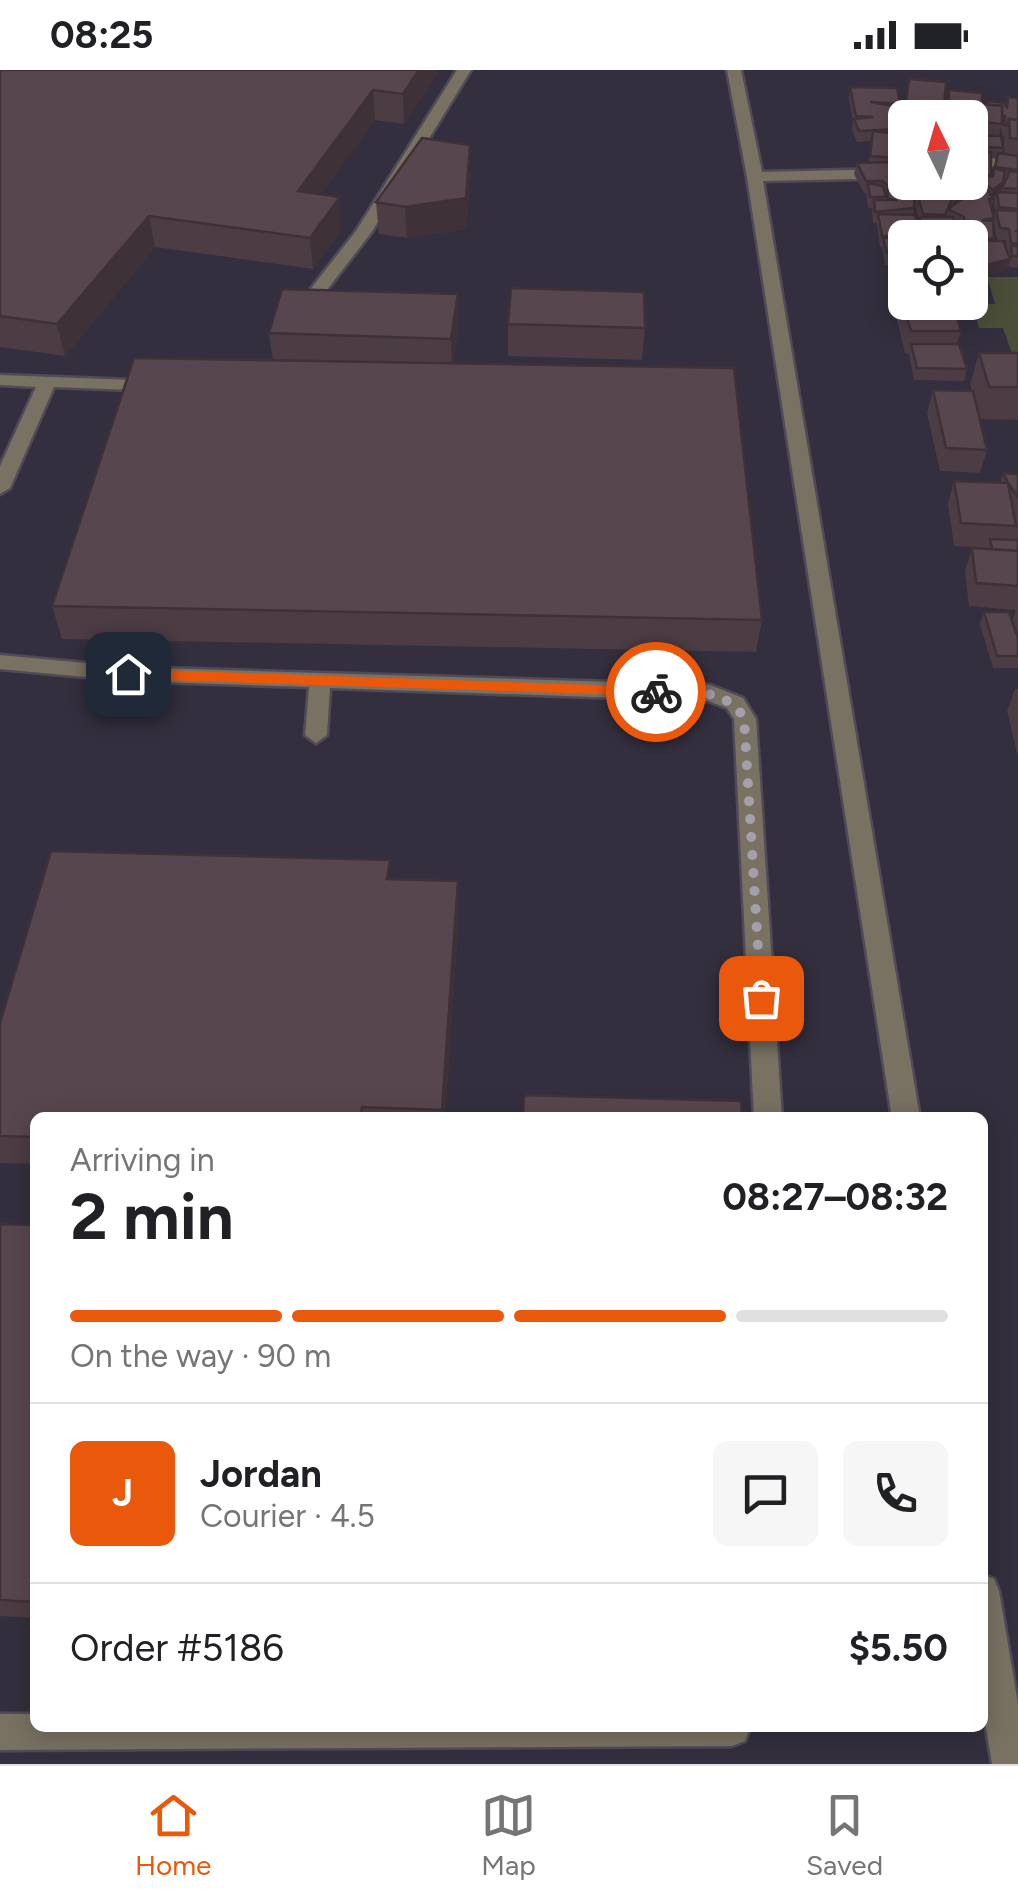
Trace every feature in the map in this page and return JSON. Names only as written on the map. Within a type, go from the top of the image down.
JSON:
[{"type":"street","points":[[310,300],[363,233],[464,70]]},
{"type":"street","points":[[734,70],[755,178],[905,1112]]},
{"type":"street","points":[[988,161],[1018,164]]},
{"type":"street","points":[[755,178],[888,173]]},
{"type":"street","points":[[0,380],[184,386]]},
{"type":"street","points":[[0,488],[46,384]]},
{"type":"street","points":[[0,662],[128,674],[710,693],[735,702],[744,718],[768,1112]]},
{"type":"street","points":[[316,735],[320,681]]},
{"type":"street","points":[[988,1628],[1010,1764]]},
{"type":"street","points":[[0,1732],[30,1732]]},
{"type":"green space","points":[[988,277],[1018,277],[1018,360],[1014,359],[1003,328],[979,328],[977,320],[988,320],[988,304],[995,304]]},
{"type":"building","points":[[0,70],[419,70],[403,94],[373,90],[298,191],[340,197],[310,238],[149,216],[57,324],[0,316]]},
{"type":"building","points":[[909,79],[946,82],[944,100],[906,100]]},
{"type":"building","points":[[850,87],[897,88],[899,100],[870,102],[888,105],[888,130],[859,131],[854,119],[873,117],[856,116]]},
{"type":"building","points":[[949,90],[982,93],[982,100],[949,100]]},
{"type":"building","points":[[1008,97],[1018,98],[1018,120],[1009,119],[1004,125],[1002,106],[988,105],[988,101],[1004,103],[1007,107]]},
{"type":"building","points":[[988,105],[1002,106],[1002,124],[988,123]]},
{"type":"building","points":[[1009,119],[1018,120],[1018,139],[1010,138]]},
{"type":"building","points":[[873,131],[888,133],[888,157],[870,156]]},
{"type":"building","points":[[988,136],[1001,136],[1003,148],[988,147]]},
{"type":"building","points":[[422,138],[470,145],[466,198],[405,207],[376,202]]},
{"type":"building","points":[[988,152],[991,152],[991,175],[988,175]]},
{"type":"building","points":[[998,153],[1018,156],[1018,170],[995,167]]},
{"type":"building","points":[[888,162],[888,199],[887,185],[866,181],[857,163]]},
{"type":"building","points":[[994,168],[1005,171],[1003,182],[993,190],[988,186],[988,177],[993,176]]},
{"type":"building","points":[[1010,171],[1018,172],[1018,189],[1002,188]]},
{"type":"building","points":[[868,183],[883,186],[886,197],[870,197]]},
{"type":"building","points":[[988,190],[993,199],[989,199],[994,218],[964,220],[948,209],[960,200],[988,200]]},
{"type":"building","points":[[997,192],[1018,193],[1018,209],[999,207]]},
{"type":"building","points":[[874,200],[914,200],[914,208],[875,212]]},
{"type":"building","points":[[919,200],[952,200],[945,215],[923,214]]},
{"type":"building","points":[[996,210],[1018,211],[1018,244],[1011,243],[1009,229],[1000,228]]},
{"type":"building","points":[[878,214],[915,215],[916,220],[888,220],[888,236],[882,236]]},
{"type":"building","points":[[919,217],[954,220],[920,220]]},
{"type":"building","points":[[988,221],[993,221],[994,239],[988,239]]},
{"type":"building","points":[[988,241],[1003,241],[1010,259],[988,264]]},
{"type":"building","points":[[1011,246],[1018,246],[1018,256],[1012,256]]},
{"type":"building","points":[[511,288],[644,292],[645,328],[508,324]]},
{"type":"building","points":[[282,289],[458,294],[451,339],[269,333]]},
{"type":"building","points":[[908,320],[958,320],[961,331],[911,331]]},
{"type":"building","points":[[911,344],[959,344],[967,369],[917,368]]},
{"type":"building","points":[[979,353],[1018,353],[1018,387],[989,387]]},
{"type":"building","points":[[134,358],[734,368],[762,620],[52,606]]},
{"type":"building","points":[[933,390],[973,391],[987,450],[946,448]]},
{"type":"building","points":[[1003,473],[1018,474],[1018,497],[1008,483]]},
{"type":"building","points":[[954,481],[1008,483],[1016,526],[961,523]]},
{"type":"building","points":[[990,539],[1018,540],[1018,551],[992,549]]},
{"type":"building","points":[[972,548],[1018,551],[1018,586],[976,583]]},
{"type":"building","points":[[984,612],[1009,612],[1018,638],[1018,656],[997,656]]},
{"type":"building","points":[[51,851],[390,860],[387,879],[458,881],[442,1110],[362,1107],[362,1112],[30,1112],[30,1137],[0,1136],[0,1023]]},
{"type":"building","points":[[524,1095],[741,1101],[742,1112],[523,1112]]},
{"type":"building","points":[[0,1224],[30,1225],[30,1602],[0,1600]]},
{"type":"way so far","points":[[656,692],[710,693],[735,702],[744,718],[761,998]]},
{"type":"route","points":[[128,674],[656,692]]}]
